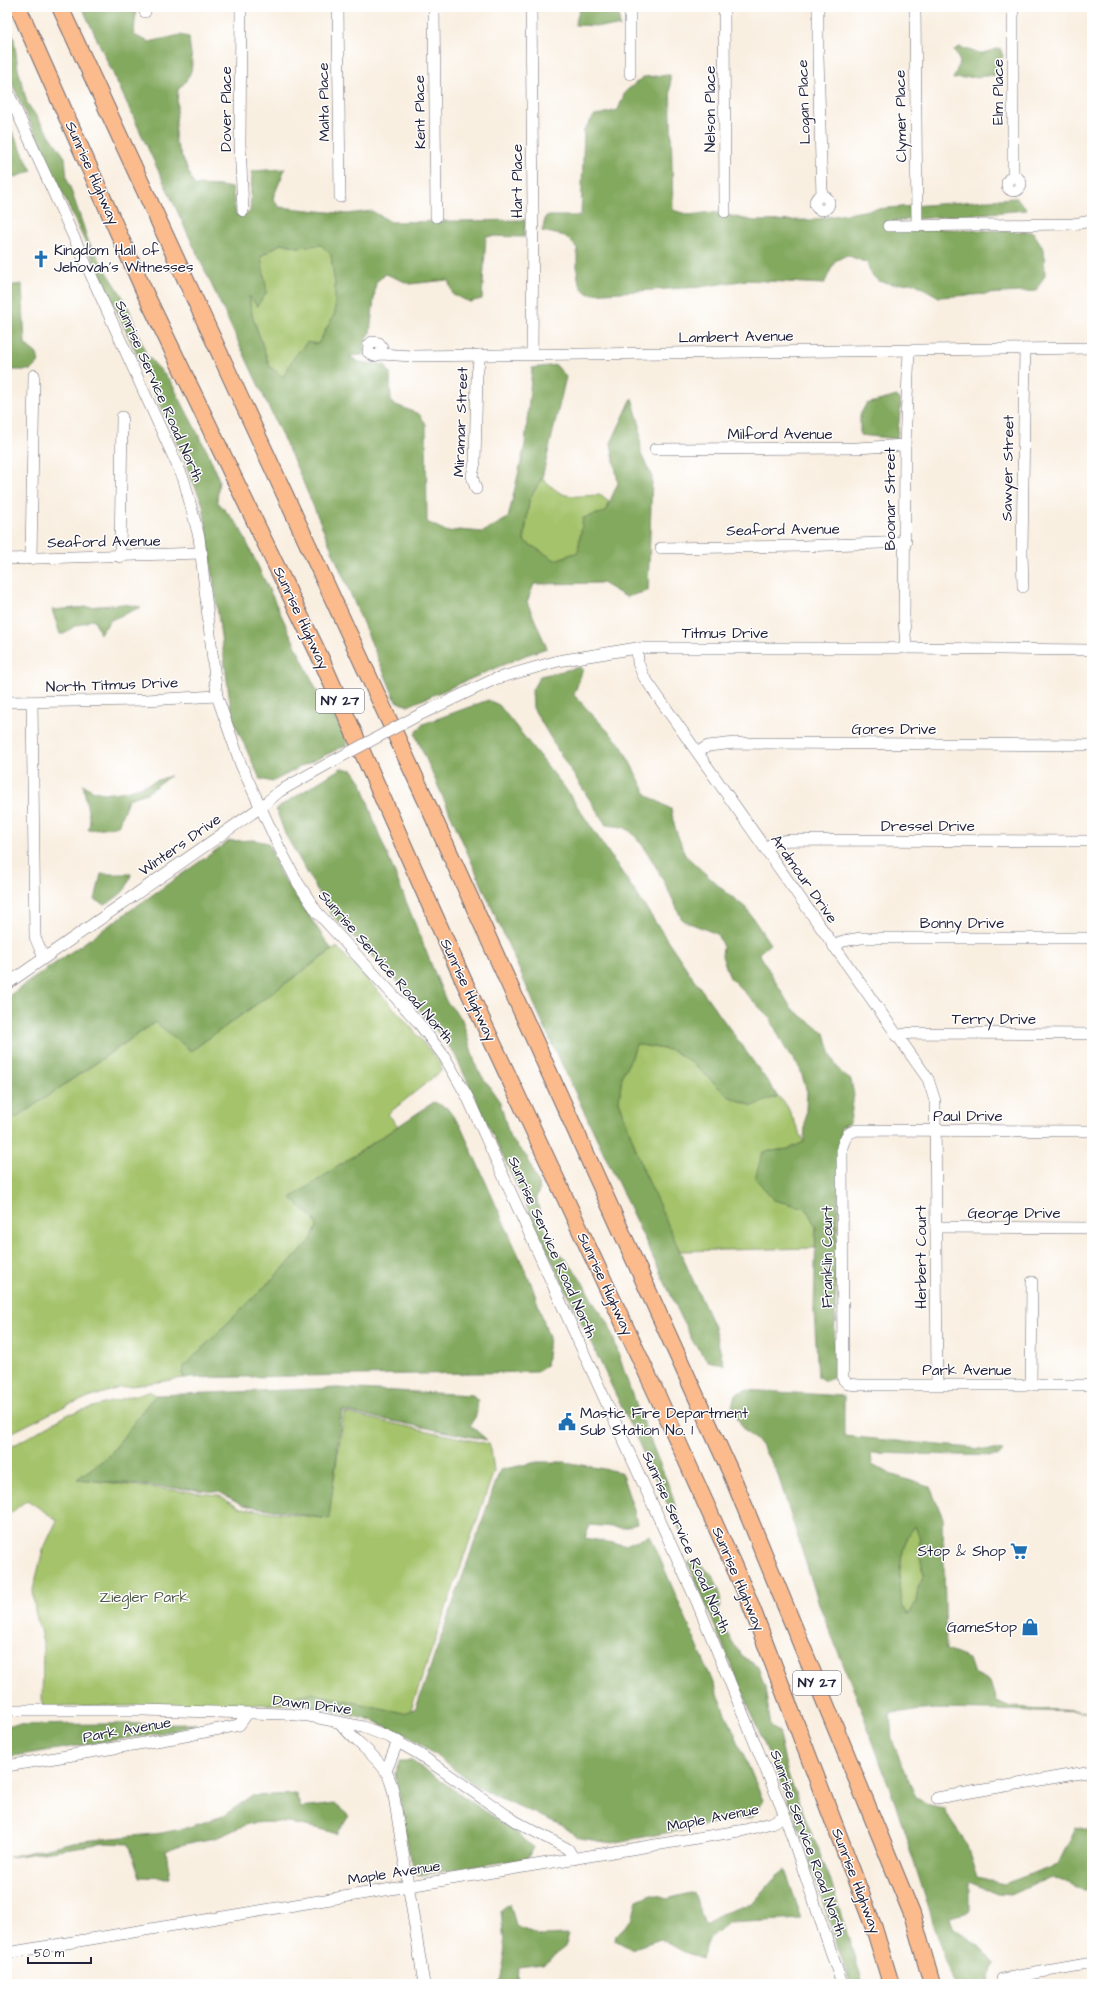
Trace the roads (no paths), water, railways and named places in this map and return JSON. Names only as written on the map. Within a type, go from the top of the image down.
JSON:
[{"type":"highway","name":"Sunrise Highway","points":[[18,7],[146,293],[321,659],[461,975],[658,1397],[748,1598],[874,1928],[891,1984]]},
{"type":"highway","name":"NY 27","points":[[60,7],[422,792],[730,1471],[912,1914],[932,1984]]},
{"type":"street","name":"Dover Place","points":[[241,7],[240,143],[242,211]]},
{"type":"street","name":"Malta Place","points":[[338,7],[340,198]]},
{"type":"street","name":"Kent Place","points":[[434,7],[436,216]]},
{"type":"street","name":"Hart Place","points":[[530,7],[532,354]]},
{"type":"street","points":[[630,7],[630,74]]},
{"type":"street","name":"Nelson Place","points":[[724,7],[725,212]]},
{"type":"street","name":"Logan Place","points":[[818,7],[822,196]]},
{"type":"street","name":"Clymer Place","points":[[915,7],[917,225]]},
{"type":"street","name":"Elm Place","points":[[1013,7],[1013,177]]},
{"type":"street","name":"Sunrise Service Road North","points":[[7,90],[176,461],[192,505],[202,553],[217,696],[241,765],[287,864],[307,898],[327,925],[417,1021],[444,1056],[467,1096],[697,1602],[785,1816],[842,1984]]},
{"type":"street","points":[[888,226],[1072,224],[1092,222]]},
{"type":"street","name":"Lambert Avenue","points":[[381,354],[412,356],[1092,348]]},
{"type":"street","name":"Sawyer Street","points":[[1023,587],[1022,552],[1025,349]]},
{"type":"street","name":"Boonar Street","points":[[906,648],[904,619],[906,542],[905,445],[909,351]]},
{"type":"street","name":"Miramar Street","points":[[476,489],[472,476],[475,462],[477,375],[480,355]]},
{"type":"street","points":[[31,559],[34,375]]},
{"type":"street","points":[[120,557],[122,417]]},
{"type":"street","name":"Milford Avenue","points":[[655,449],[857,448],[905,445]]},
{"type":"street","name":"Seaford Avenue","points":[[661,548],[906,542]]},
{"type":"street","name":"Seaford Avenue","points":[[7,559],[120,557],[202,553]]},
{"type":"street","name":"Titmus Drive","points":[[376,738],[495,679],[558,661],[637,648],[1092,650]]},
{"type":"street","name":"Ardmour Drive","points":[[637,648],[638,663],[644,677],[896,1036],[928,1079],[935,1101],[936,1130]]},
{"type":"street","name":"North Titmus Drive","points":[[7,702],[146,700],[217,696]]},
{"type":"street","points":[[32,702],[35,937],[44,958]]},
{"type":"street","name":"Winters Drive","points":[[7,984],[261,806],[280,791],[376,738]]},
{"type":"street","name":"Gores Drive","points":[[698,752],[708,746],[735,743],[1092,745]]},
{"type":"street","name":"Dressel Drive","points":[[765,848],[775,842],[790,840],[1092,841]]},
{"type":"street","name":"Bonny Drive","points":[[834,947],[843,941],[861,938],[1092,938]]},
{"type":"street","name":"Terry Drive","points":[[896,1036],[911,1033],[1092,1034]]},
{"type":"street","name":"Paul Drive","points":[[845,1136],[852,1131],[857,1130],[1092,1131]]},
{"type":"street","name":"Herbert Court","points":[[936,1130],[937,1384]]},
{"type":"street","name":"Franklin Court","points":[[843,1379],[842,1147],[845,1136]]},
{"type":"street","name":"George Drive","points":[[936,1227],[1092,1228]]},
{"type":"street","points":[[1031,1385],[1032,1282]]},
{"type":"street","name":"Park Avenue","points":[[843,1379],[848,1384],[859,1385],[1092,1385]]},
{"type":"street","name":"Dawn Drive","points":[[7,1710],[142,1710],[298,1715],[363,1727],[398,1741],[515,1821],[568,1850],[574,1859]]},
{"type":"street","name":"Park Avenue","points":[[7,1766],[180,1737],[239,1725],[247,1714]]},
{"type":"street","points":[[340,1723],[386,1771],[393,1790],[424,1984]]},
{"type":"street","points":[[386,1771],[398,1741]]},
{"type":"street","points":[[938,1798],[1092,1771]]},
{"type":"street","name":"Maple Avenue","points":[[7,1954],[408,1885],[745,1830],[785,1816]]},
{"type":"street","points":[[1002,1979],[1092,1963]]},
{"type":"place","name":"Kingdom Hall of Jehovah’s Witnesses","points":[[41,259]]},
{"type":"place","name":"Mastic Fire Department Sub Station No. 1","points":[[567,1422]]},
{"type":"place","name":"Stop & Shop","points":[[1019,1551]]},
{"type":"place","name":"GameStop","points":[[1030,1627]]},
{"type":"park label","name":"Ziegler Park","points":[[144,1597]]}]
